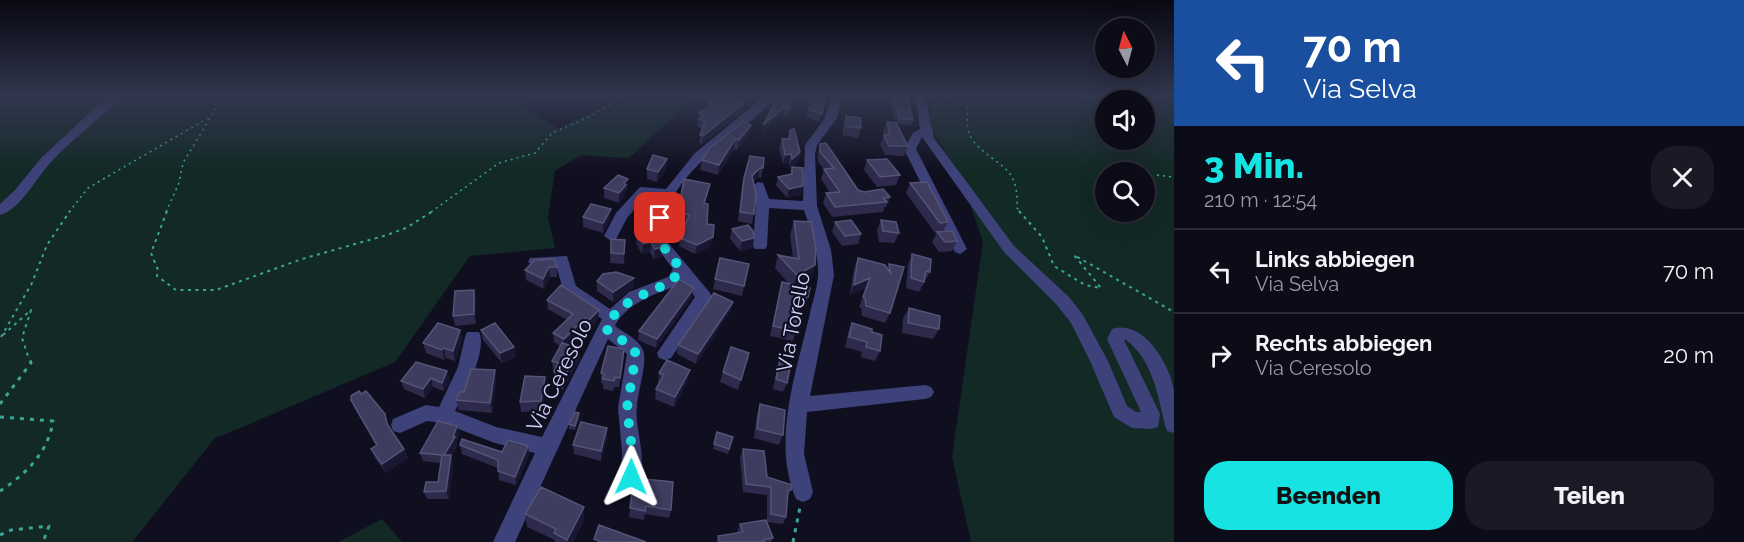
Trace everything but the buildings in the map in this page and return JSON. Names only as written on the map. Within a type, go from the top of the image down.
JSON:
[{"type":"street","points":[[0,211],[20,193],[46,160],[89,120]]},
{"type":"street","points":[[665,353],[704,297],[659,241],[660,218],[669,194],[699,156],[742,120]]},
{"type":"street","name":"Via Torello","points":[[803,492],[794,454],[799,405],[826,275],[824,250],[810,206],[808,154],[813,142],[824,138],[830,120]]},
{"type":"street","points":[[923,120],[925,131],[934,147],[1009,249],[1063,301],[1077,319],[1123,415],[1144,423],[1151,418],[1117,347],[1116,335],[1122,333],[1133,335],[1145,346],[1174,424]]},
{"type":"street","points":[[925,131],[917,135],[910,149],[960,249]]},
{"type":"street","points":[[758,186],[763,203],[760,246]]},
{"type":"street","points":[[611,236],[621,216],[645,190],[669,194]]},
{"type":"street","points":[[763,203],[810,206]]},
{"type":"street","points":[[535,262],[562,260],[569,289],[608,323],[636,354],[627,408],[632,450],[631,477]]},
{"type":"street","name":"Via Ceresolo","points":[[504,542],[547,447],[608,323],[635,296],[673,281],[681,269]]},
{"type":"street","points":[[444,415],[454,397],[470,355],[473,337]]},
{"type":"street","points":[[799,405],[925,392]]},
{"type":"street","points":[[400,425],[426,413],[444,415],[495,435],[547,447]]},
{"type":"path","points":[[0,337],[32,283],[46,245],[78,198],[88,188],[200,120]]},
{"type":"path","points":[[208,120],[183,163],[179,183],[156,235],[151,253],[158,270],[157,276],[176,290],[196,292],[216,290],[302,259],[406,228],[499,163],[535,153],[552,133],[581,120]]},
{"type":"path","points":[[967,120],[973,141],[1004,165],[1018,189],[1017,208],[1042,237],[1054,266],[1085,285],[1101,288],[1074,255],[1100,272],[1174,312]]},
{"type":"path","points":[[1157,175],[1174,177]]},
{"type":"path","points":[[0,337],[31,310],[21,338],[31,363],[0,404]]},
{"type":"path","points":[[0,417],[53,421],[42,453],[32,466],[0,490]]},
{"type":"path","points":[[793,542],[803,492]]},
{"type":"path","points":[[0,535],[11,530],[49,526],[43,542]]},
{"type":"green space","points":[[0,120],[545,120],[558,129],[576,120],[669,120],[629,158],[581,155],[555,171],[548,217],[555,248],[470,256],[395,362],[214,439],[133,541],[136,542],[0,542]]},
{"type":"green space","points":[[931,120],[1095,120],[1095,150],[1155,150],[1155,120],[1174,120],[1174,542],[971,542],[952,457],[983,242],[960,174],[931,130]]},
{"type":"green space","points":[[382,519],[402,542],[338,542]]},
{"type":"route","points":[[631,477],[632,450],[627,408],[637,361],[636,354],[632,347],[606,329],[611,318],[623,305],[635,296],[673,281],[681,269],[659,241],[660,218]]}]
